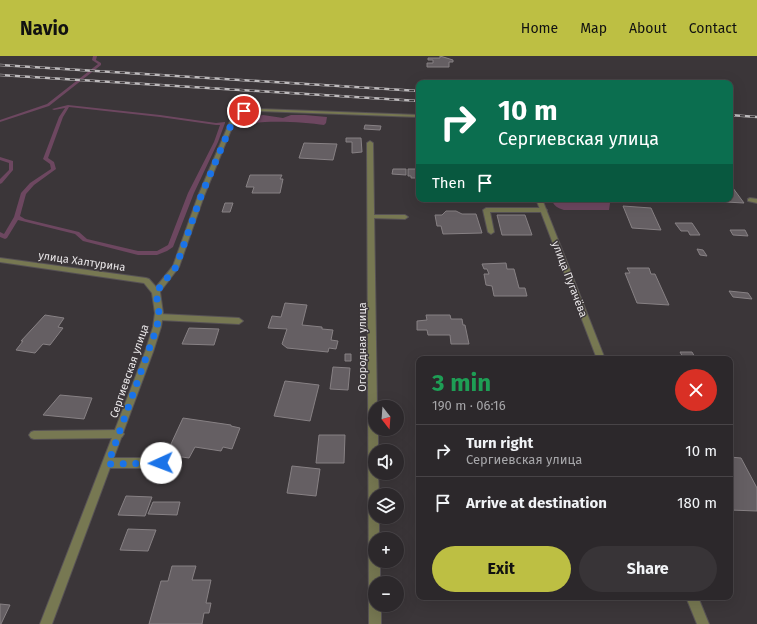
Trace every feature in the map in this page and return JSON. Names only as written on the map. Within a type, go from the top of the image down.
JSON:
[{"type":"street","points":[[156,292],[176,267],[201,196],[233,119],[244,111],[290,110],[416,116]]},
{"type":"street","name":"Огородная улица","points":[[370,143],[372,217],[375,624]]},
{"type":"street","points":[[750,200],[757,201]]},
{"type":"street","name":"улица Пугачёва","points":[[540,202],[600,356]]},
{"type":"street","points":[[491,232],[486,210],[544,210]]},
{"type":"street","points":[[372,217],[405,217]]},
{"type":"street","name":"улица Халтурина","points":[[0,260],[146,281],[156,292]]},
{"type":"street","name":"Сергиевская улица","points":[[46,624],[108,464],[149,352],[159,317],[156,292]]},
{"type":"street","points":[[159,317],[239,321]]},
{"type":"street","points":[[34,435],[119,434]]},
{"type":"street","points":[[108,464],[161,463]]},
{"type":"street","points":[[693,600],[703,624]]},
{"type":"shaded area","points":[[263,115],[283,118],[291,115],[327,117],[324,125],[281,122],[258,122],[240,126],[238,124],[240,121]]},
{"type":"shaded area","points":[[554,202],[610,203],[609,210],[564,210],[555,205]]},
{"type":"building","points":[[440,56],[453,60],[453,62],[449,62],[449,67],[427,67],[427,63],[433,63],[433,60],[428,60],[428,58],[440,58]]},
{"type":"building","points":[[365,125],[381,126],[380,130],[364,129]]},
{"type":"building","points":[[346,138],[361,138],[362,152],[352,153],[352,142],[346,142]]},
{"type":"building","points":[[304,143],[337,144],[333,160],[299,158]]},
{"type":"building","points":[[393,169],[406,169],[406,175],[392,174]]},
{"type":"building","points":[[408,169],[416,169],[416,178],[411,178],[411,176],[408,176]]},
{"type":"building","points":[[250,175],[282,175],[280,179],[283,179],[280,193],[252,193],[254,187],[246,187]]},
{"type":"building","points":[[733,188],[744,203],[726,202],[733,202]]},
{"type":"building","points":[[225,203],[233,203],[230,212],[222,212]]},
{"type":"building","points":[[623,206],[651,208],[661,230],[632,228]]},
{"type":"building","points":[[446,211],[456,211],[462,214],[476,214],[482,233],[443,234],[441,226],[437,226],[435,215],[442,215]]},
{"type":"building","points":[[497,215],[525,215],[532,235],[502,235]]},
{"type":"building","points":[[675,223],[692,223],[700,235],[690,235],[688,231],[681,231]]},
{"type":"building","points":[[730,230],[745,230],[748,236],[733,235]]},
{"type":"building","points":[[697,249],[703,250],[707,256],[700,255]]},
{"type":"building","points":[[506,263],[507,269],[514,269],[519,288],[525,288],[527,296],[494,296],[492,286],[486,285],[484,274],[489,274],[487,269],[484,269],[482,264]]},
{"type":"building","points":[[627,268],[649,268],[651,274],[655,274],[669,305],[637,303],[625,273],[630,273]]},
{"type":"building","points":[[729,291],[748,293],[752,299],[733,297]]},
{"type":"building","points":[[285,303],[307,305],[302,325],[322,327],[322,329],[333,330],[331,340],[338,341],[336,349],[329,348],[328,352],[287,348],[282,344],[287,329],[268,328],[272,316],[281,317]]},
{"type":"building","points":[[45,315],[64,318],[58,327],[63,328],[50,345],[43,344],[35,353],[16,350],[23,341],[21,341]]},
{"type":"building","points":[[426,315],[450,315],[451,319],[462,319],[463,325],[465,325],[469,344],[451,344],[450,335],[428,335],[427,330],[417,330],[417,321],[427,320]]},
{"type":"building","points":[[189,328],[219,329],[214,345],[182,344]]},
{"type":"building","points":[[680,352],[692,352],[694,356],[682,356]]},
{"type":"building","points":[[345,354],[351,354],[351,361],[345,361]]},
{"type":"building","points":[[333,367],[350,368],[348,390],[330,389]]},
{"type":"building","points":[[285,381],[319,385],[310,421],[274,416]]},
{"type":"building","points":[[60,395],[92,398],[84,419],[43,415]]},
{"type":"building","points":[[183,418],[231,425],[240,428],[232,449],[223,447],[221,451],[195,447],[189,458],[168,455],[171,444]]},
{"type":"building","points":[[319,435],[345,435],[344,463],[316,463]]},
{"type":"building","points":[[733,457],[741,458],[757,488],[757,511],[733,510]]},
{"type":"building","points":[[292,466],[320,469],[316,496],[287,493]]},
{"type":"building","points":[[126,496],[152,497],[145,516],[118,515]]},
{"type":"building","points":[[153,502],[180,502],[177,515],[148,514]]},
{"type":"building","points":[[128,529],[156,530],[148,551],[120,550]]},
{"type":"building","points":[[172,566],[196,566],[192,580],[211,580],[206,603],[211,603],[209,613],[204,613],[202,624],[149,624],[161,581],[168,581]]},
{"type":"building","points":[[0,604],[10,605],[1,624],[0,624]]},
{"type":"waterway","points":[[0,121],[48,105],[100,64],[94,60],[95,56]]},
{"type":"waterway","points":[[17,217],[23,220],[77,233],[85,240],[138,253],[157,253],[165,250],[171,246],[191,193],[216,142],[223,123],[216,124],[68,106]]},
{"type":"waterway","points":[[17,217],[23,194],[32,184],[54,169],[52,163],[45,159],[61,117],[68,106]]},
{"type":"waterway","points":[[54,109],[68,106]]},
{"type":"waterway","points":[[0,158],[11,162],[11,170],[0,182]]},
{"type":"waterway","points":[[0,234],[5,237],[17,217]]},
{"type":"railway","points":[[0,65],[416,91]]},
{"type":"railway","points":[[0,75],[416,101]]},
{"type":"railway","points":[[733,115],[757,117]]},
{"type":"route","points":[[161,463],[108,464],[157,327],[159,313],[156,292],[176,267],[201,196],[218,159],[233,119],[244,111]]}]
